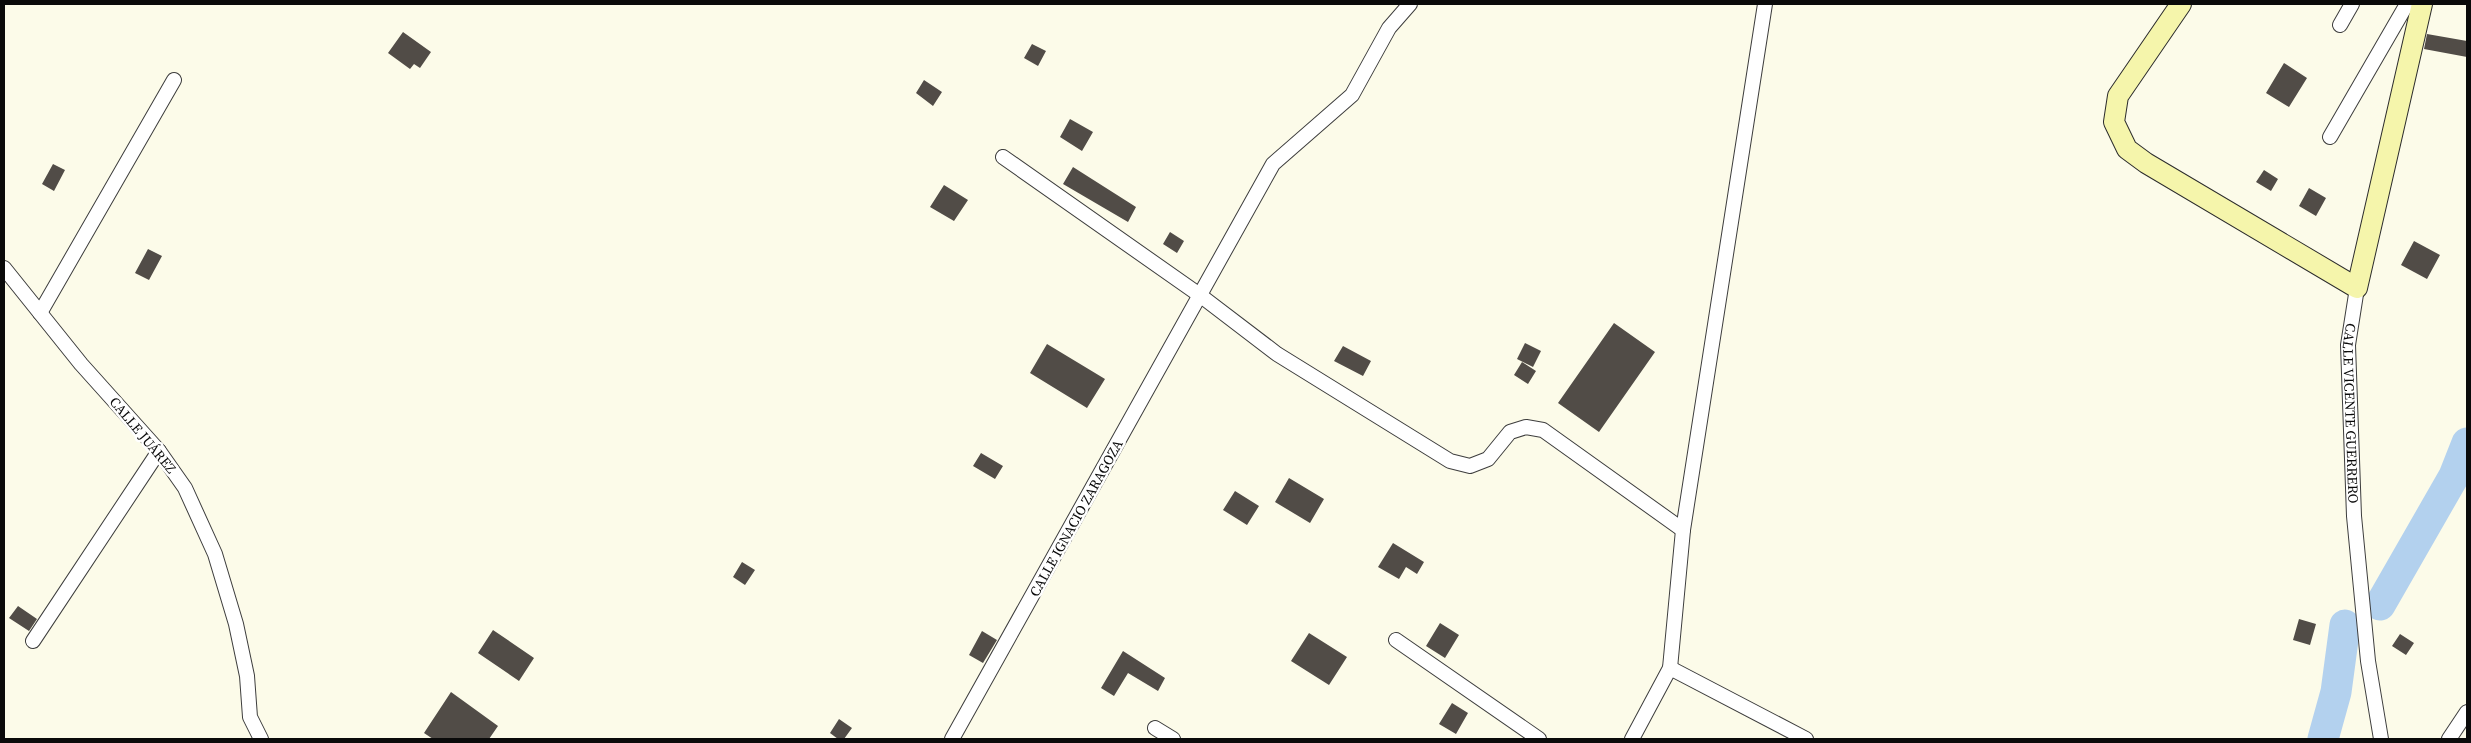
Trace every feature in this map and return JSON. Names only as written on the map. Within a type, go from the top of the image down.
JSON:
[{"type":"street","name":"CALLE IGNACIO ZARAGOZA","points":[[952,739],[1273,164],[1352,95],[1389,28],[1410,4]]},
{"type":"street","points":[[1632,739],[1670,668],[1683,530],[1765,4]]},
{"type":"street","points":[[2181,4],[2118,96],[2114,122],[2128,149],[2146,163],[2357,288]]},
{"type":"street","points":[[2340,25],[2352,4]]},
{"type":"street","points":[[2330,137],[2407,4]]},
{"type":"street","name":"CALLE VICENTE GUERRERO","points":[[2381,739],[2368,661],[2354,516],[2348,345],[2357,288],[2422,4]]},
{"type":"street","points":[[40,313],[174,80]]},
{"type":"street","points":[[1003,157],[1201,296],[1277,354],[1450,461],[1470,466],[1488,459],[1510,432],[1526,426],[1543,430],[1683,530]]},
{"type":"street","name":"CALLE JUÁREZ","points":[[4,268],[82,364],[159,451],[185,488],[215,554],[238,633],[247,676],[250,717],[261,739]]},
{"type":"street","points":[[33,641],[159,451]]},
{"type":"street","points":[[1396,640],[1539,739]]},
{"type":"street","points":[[1670,668],[1806,739]]},
{"type":"street","points":[[2449,739],[2467,712]]},
{"type":"street","points":[[1155,728],[1173,739]]},
{"type":"building","points":[[403,32],[431,52],[420,68],[414,64],[410,69],[388,53]]},
{"type":"building","points":[[2427,34],[2467,41],[2467,57],[2424,49]]},
{"type":"building","points":[[1032,44],[1046,51],[1038,66],[1024,58]]},
{"type":"building","points":[[2284,63],[2307,78],[2289,107],[2266,93]]},
{"type":"building","points":[[924,80],[942,92],[933,106],[916,93]]},
{"type":"building","points":[[1070,119],[1093,132],[1082,151],[1060,137]]},
{"type":"building","points":[[53,164],[65,170],[54,191],[42,184]]},
{"type":"building","points":[[1073,167],[1136,207],[1128,222],[1063,184]]},
{"type":"building","points":[[2264,170],[2278,179],[2271,191],[2256,182]]},
{"type":"building","points":[[944,185],[968,200],[954,221],[930,207]]},
{"type":"building","points":[[2309,188],[2326,198],[2316,216],[2299,206]]},
{"type":"building","points":[[1170,232],[1184,241],[1177,253],[1163,244]]},
{"type":"building","points":[[2414,241],[2440,255],[2427,279],[2401,265]]},
{"type":"building","points":[[148,249],[162,256],[149,280],[135,273]]},
{"type":"building","points":[[1614,323],[1655,352],[1599,432],[1558,403]]},
{"type":"building","points":[[1525,343],[1541,351],[1533,367],[1517,359]]},
{"type":"building","points":[[1047,344],[1105,379],[1087,408],[1030,373]]},
{"type":"building","points":[[1343,346],[1371,361],[1363,376],[1334,361]]},
{"type":"building","points":[[1522,362],[1536,371],[1528,384],[1514,375]]},
{"type":"building","points":[[981,453],[1003,466],[995,479],[973,466]]},
{"type":"building","points":[[1289,478],[1324,499],[1310,523],[1275,502]]},
{"type":"building","points":[[1235,491],[1259,506],[1247,525],[1223,510]]},
{"type":"building","points":[[1393,543],[1424,562],[1417,574],[1406,567],[1399,579],[1378,567]]},
{"type":"building","points":[[742,562],[755,570],[745,585],[733,577]]},
{"type":"building","points":[[18,606],[37,619],[29,631],[9,618]]},
{"type":"building","points":[[2299,619],[2316,624],[2310,645],[2293,640]]},
{"type":"building","points":[[1440,623],[1459,635],[1445,658],[1426,646]]},
{"type":"building","points":[[493,630],[534,658],[519,681],[478,653]]},
{"type":"building","points":[[982,631],[997,640],[983,663],[969,655]]},
{"type":"building","points":[[1309,633],[1347,657],[1329,685],[1291,661]]},
{"type":"building","points":[[2400,634],[2414,643],[2406,655],[2392,646]]},
{"type":"building","points":[[1123,651],[1165,678],[1158,691],[1128,673],[1114,696],[1101,688]]},
{"type":"building","points":[[451,692],[498,726],[489,739],[433,739],[424,733]]},
{"type":"building","points":[[1452,703],[1468,713],[1456,734],[1439,724]]},
{"type":"building","points":[[839,719],[852,728],[844,739],[838,739],[830,733]]},
{"type":"waterway","points":[[2380,605],[2454,476],[2467,443]]},
{"type":"waterway","points":[[2323,739],[2336,692],[2345,625]]}]
